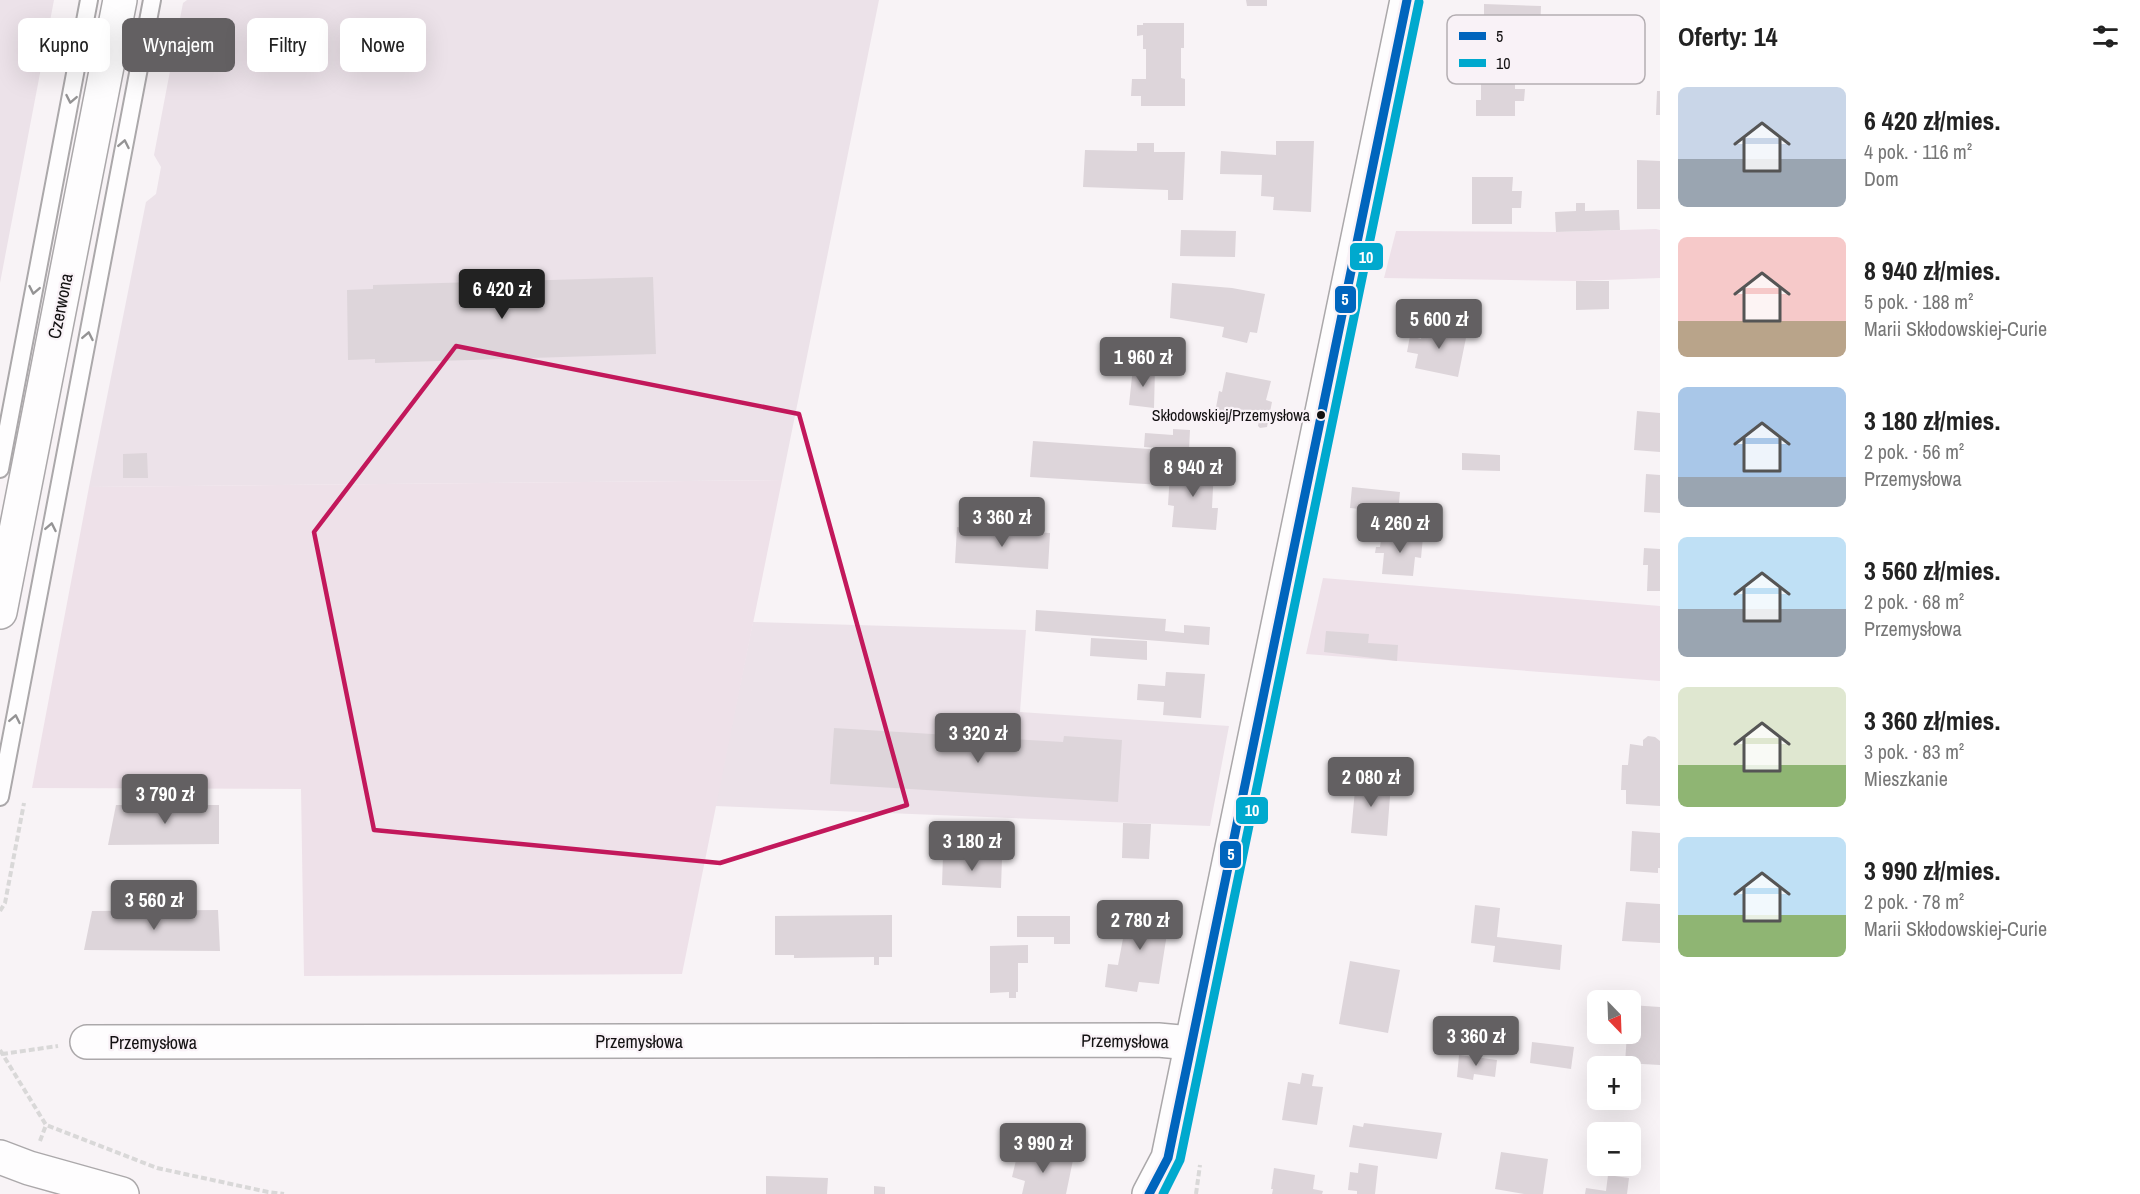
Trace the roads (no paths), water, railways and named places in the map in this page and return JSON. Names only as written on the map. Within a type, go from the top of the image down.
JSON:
[{"type":"street","name":"Czerwona","points":[[0,612],[120,0]]},
{"type":"street","points":[[1149,1194],[1168,1158],[1407,0]]},
{"type":"street","name":"Przemysłowa","points":[[87,1042],[1158,1040],[1191,1043]]},
{"type":"street","points":[[0,1157],[29,1168],[122,1194]]},
{"type":"street","points":[[1168,1158],[1172,1194]]},
{"type":"lane","points":[[0,469],[89,0]]},
{"type":"lane","points":[[0,797],[152,0]]},
{"type":"place","name":"Skłodowskiej/Przemysłowa","points":[[1321,415]]}]
